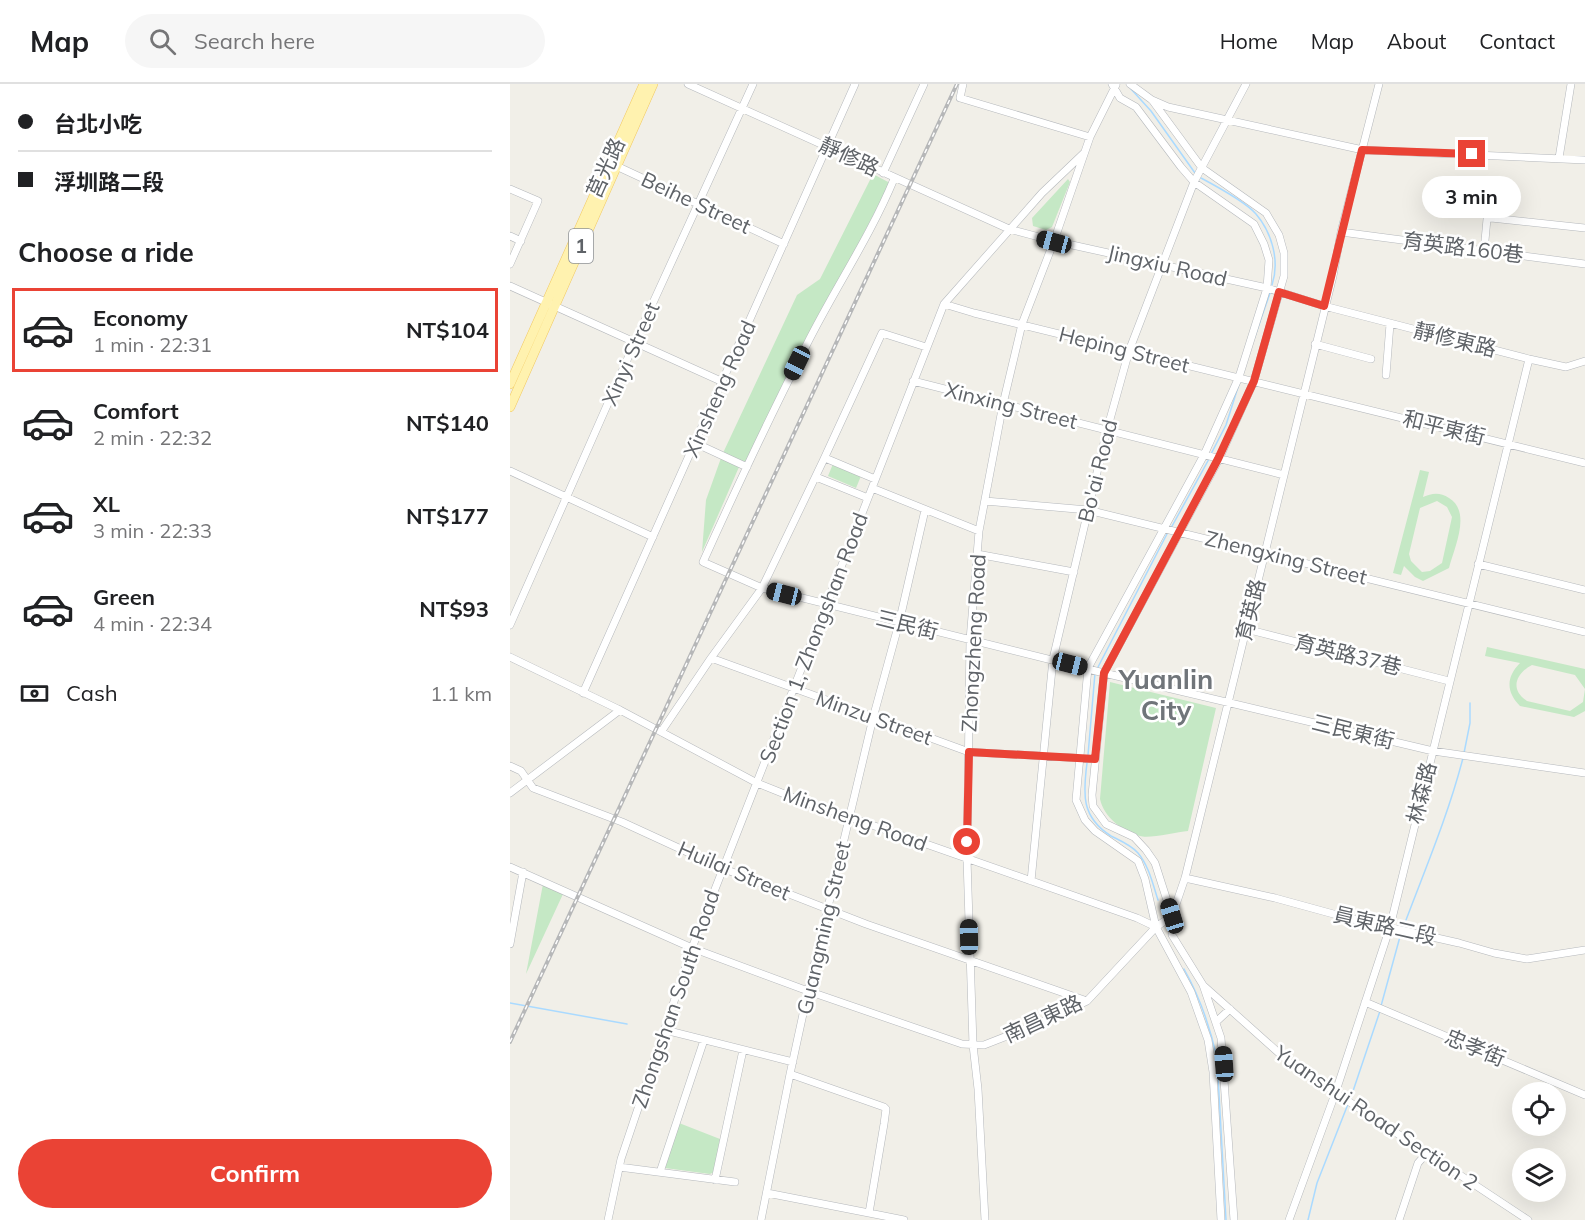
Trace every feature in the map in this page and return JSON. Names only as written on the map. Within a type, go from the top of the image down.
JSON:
[{"type":"main road","name":"莒光路","points":[[510,384],[551,304],[613,164],[644,84]]},
{"type":"main road","name":"1","points":[[613,164],[653,84]]},
{"type":"main road","name":"1","points":[[510,407],[517,370]]},
{"type":"street","name":"靜修路","points":[[688,84],[1009,229]]},
{"type":"street","name":"Xinyi Street","points":[[510,625],[635,342],[753,84]]},
{"type":"street","name":"Xinsheng Road","points":[[583,693],[855,84]]},
{"type":"street","points":[[883,173],[924,84]]},
{"type":"street","points":[[963,84],[960,98],[1090,137]]},
{"type":"street","points":[[1130,84],[1152,100],[1168,107],[1362,150],[1585,160]]},
{"type":"street","name":"Bo'ai Road","points":[[1031,881],[1053,659],[1107,430],[1129,351],[1194,182],[1246,84]]},
{"type":"street","points":[[1362,150],[1379,84]]},
{"type":"street","points":[[1559,158],[1570,84]]},
{"type":"street","points":[[1114,86],[1120,98],[1136,107],[1194,182],[1254,224],[1269,260],[1267,288],[1239,378],[1204,455],[1088,668],[1076,800],[1079,810],[1095,831],[1138,861],[1156,927],[1191,992],[1210,1047],[1221,1220]]},
{"type":"street","name":"Zhongzheng Road","points":[[985,1220],[978,1089],[973,1045],[967,859],[970,640],[979,531],[1003,404],[1022,324],[1054,242],[1090,137],[1114,86]]},
{"type":"street","points":[[1152,100],[1202,168],[1266,213],[1279,235],[1284,253],[1284,276],[1254,381],[1218,459],[1104,673],[1095,759],[1093,806],[1106,824],[1134,837],[1155,863],[1172,916],[1172,935],[1203,985],[1223,1045],[1234,1220]]},
{"type":"street","name":"育英路","points":[[1172,916],[1185,878],[1362,150]]},
{"type":"street","name":"Section 1, Zhongshan Road","points":[[510,657],[620,710],[757,783],[944,304],[1042,193],[1084,153]]},
{"type":"street","name":"Beihe Street","points":[[613,164],[784,244]]},
{"type":"street","points":[[695,444],[747,467],[808,342],[883,206],[894,178]]},
{"type":"street","points":[[510,189],[538,201],[510,264]]},
{"type":"street","points":[[1485,251],[1488,219],[1491,218],[1585,228]]},
{"type":"street","name":"Jingxiu Road","points":[[1009,229],[1054,242],[1267,288],[1324,306]]},
{"type":"street","name":"育英路160巷","points":[[1341,232],[1585,264]]},
{"type":"street","points":[[510,236],[520,241]]},
{"type":"street","points":[[510,286],[723,382]]},
{"type":"street","name":"Heping Street","points":[[944,304],[1304,393]]},
{"type":"street","name":"靜修東路","points":[[1324,306],[1566,367],[1585,361]]},
{"type":"street","points":[[1386,375],[1390,324]]},
{"type":"street","points":[[661,732],[762,588],[882,333],[927,347]]},
{"type":"street","points":[[1315,344],[1371,359]]},
{"type":"street","name":"林森路","points":[[1289,1220],[1335,1094],[1390,927],[1529,359]]},
{"type":"street","name":"Xinxing Street","points":[[913,381],[1284,475]]},
{"type":"street","name":"和平東街","points":[[1304,393],[1585,463]]},
{"type":"street","points":[[825,458],[875,479]]},
{"type":"street","name":"三民街","points":[[747,467],[703,562],[762,588],[1228,702]]},
{"type":"street","points":[[510,471],[654,537]]},
{"type":"street","points":[[816,477],[868,498]]},
{"type":"street","points":[[872,488],[979,531]]},
{"type":"street","name":"Zhengxing Street","points":[[985,501],[1088,510],[1585,632]]},
{"type":"street","name":"Guangming Street","points":[[761,1220],[808,991],[925,510]]},
{"type":"street","points":[[977,554],[1074,572]]},
{"type":"street","points":[[1478,564],[1585,590]]},
{"type":"street","name":"育英路37巷","points":[[1246,629],[1449,681]]},
{"type":"street","name":"Minzu Street","points":[[711,658],[969,752],[1095,759]]},
{"type":"street","name":"三民東街","points":[[1228,702],[1433,751],[1585,773]]},
{"type":"street","points":[[510,793],[620,710]]},
{"type":"street","name":"Huilai Street","points":[[510,766],[521,771],[533,789],[622,822],[723,868],[828,910],[1087,1001]]},
{"type":"street","name":"Minsheng Road","points":[[757,783],[850,819],[1137,918],[1156,927]]},
{"type":"street","name":"Zhongshan South Road","points":[[608,1220],[619,1167],[692,948],[757,783]]},
{"type":"street","points":[[510,867],[692,948],[898,1023],[962,1044],[973,1045]]},
{"type":"street","points":[[510,944],[523,872]]},
{"type":"street","name":"員東路二段","points":[[1185,878],[1527,959],[1585,950]]},
{"type":"street","name":"南昌東路","points":[[973,1045],[984,1045],[1087,1001],[1156,927],[1172,916]]},
{"type":"street","name":"Yuanshui Road Section 2","points":[[1203,985],[1289,1062],[1528,1220]]},
{"type":"street","name":"忠孝街","points":[[1365,1002],[1585,1095]]},
{"type":"street","points":[[1216,1022],[1230,1010]]},
{"type":"street","points":[[665,1030],[793,1062]]},
{"type":"street","points":[[660,1172],[704,1040]]},
{"type":"street","points":[[715,1180],[743,1050]]},
{"type":"street","points":[[790,1074],[880,1104],[886,1109],[869,1213]]},
{"type":"street","points":[[1399,1220],[1418,1162],[1427,1153]]},
{"type":"street","points":[[619,1167],[735,1182]]},
{"type":"street","points":[[767,1193],[904,1220]]},
{"type":"green space","points":[[873,174],[890,183],[803,344],[746,461],[741,462],[723,453],[797,295],[820,279]]},
{"type":"green space","points":[[1068,179],[1070,182],[1052,227],[1046,230],[1033,226],[1032,218]]},
{"type":"green space","points":[[721,458],[739,467],[702,552],[706,500]]},
{"type":"green space","points":[[833,464],[861,476],[856,488],[828,476]]},
{"type":"green space","points":[[1420,470],[1429,472],[1423,497],[1436,494],[1446,496],[1456,504],[1459,512],[1460,531],[1449,568],[1423,581],[1415,577],[1404,566],[1401,575],[1393,573]],"holes":[[[1437,501],[1447,507],[1452,517],[1442,563],[1430,571],[1422,572],[1411,561],[1409,554],[1420,508]]]},
{"type":"green space","points":[[1487,647],[1585,669],[1585,689],[1585,711],[1574,717],[1520,706],[1510,690],[1510,679],[1520,663],[1485,656]],"holes":[[[1532,665],[1575,675],[1585,689],[1583,702],[1570,711],[1527,701],[1518,692],[1518,677]]]},
{"type":"green space","points":[[1110,682],[1216,708],[1188,831],[1140,836],[1115,823],[1102,806],[1100,799]]},
{"type":"green space","points":[[543,884],[563,894],[526,974]]},
{"type":"green space","points":[[679,1123],[720,1139],[714,1172],[710,1174],[665,1168]]},
{"type":"waterway","points":[[1131,89],[1151,111],[1195,173]]},
{"type":"waterway","points":[[1201,178],[1245,204],[1262,222],[1270,238],[1275,257],[1272,285]]},
{"type":"waterway","points":[[1254,339],[1270,293]]},
{"type":"waterway","points":[[1211,454],[1226,425],[1239,384]]},
{"type":"waterway","points":[[1171,528],[1209,459]]},
{"type":"waterway","points":[[1097,669],[1168,532]]},
{"type":"waterway","points":[[1088,755],[1095,673]]},
{"type":"waterway","points":[[1464,753],[1470,723],[1470,703]]},
{"type":"waterway","points":[[1403,928],[1443,823],[1463,758]]},
{"type":"waterway","points":[[1087,763],[1085,795],[1089,813],[1101,829],[1129,845],[1142,858],[1158,900]]},
{"type":"waterway","points":[[1381,1006],[1401,933]]},
{"type":"waterway","points":[[1184,969],[1204,1012],[1217,1058],[1226,1220]]},
{"type":"waterway","points":[[510,1003],[627,1024]]},
{"type":"waterway","points":[[1350,1100],[1380,1011]]},
{"type":"waterway","points":[[1308,1220],[1317,1183],[1348,1104]]},
{"type":"railway","points":[[510,1042],[957,84]]},
{"type":"district","name":"Yuanlin City","points":[[1166,696]]},
{"type":"route","points":[[967,842],[969,752],[1095,759],[1104,673],[1218,459],[1254,381],[1279,292],[1324,306],[1362,150],[1472,154]]}]
